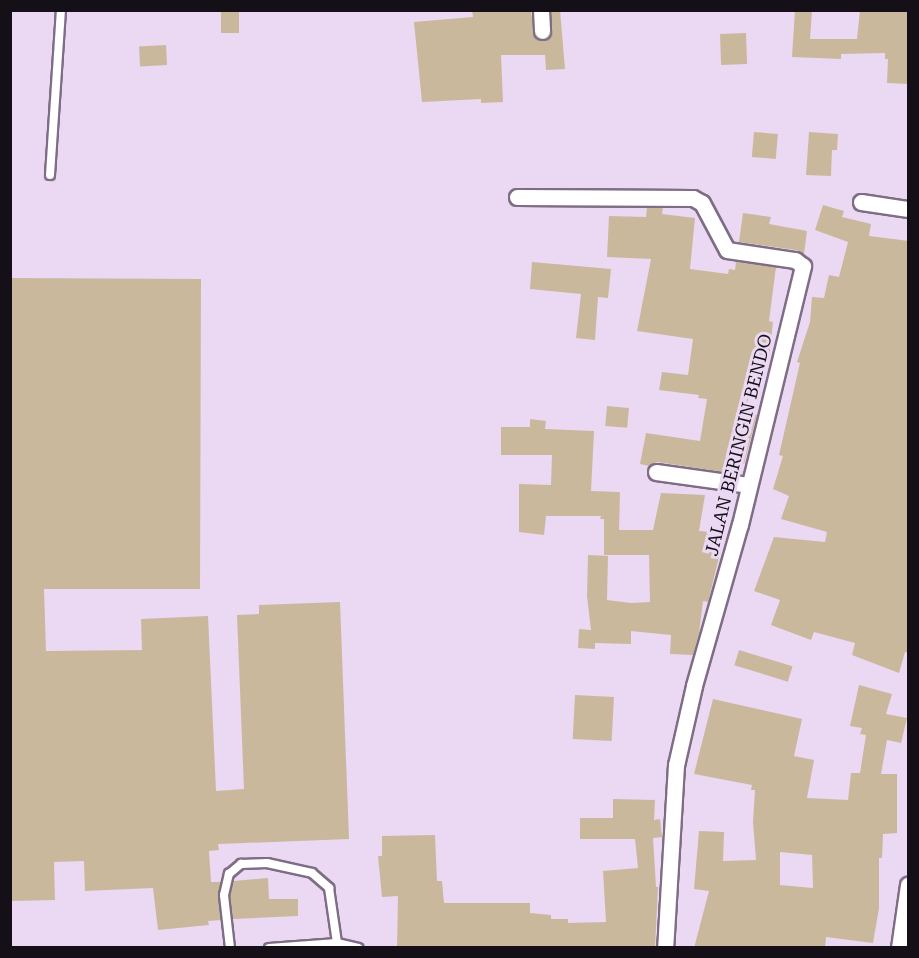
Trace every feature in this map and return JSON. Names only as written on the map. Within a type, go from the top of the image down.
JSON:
[{"type":"street","points":[[541,10],[542,32]]},
{"type":"street","name":"JALAN BERINGIN BENDO","points":[[517,197],[693,198],[702,203],[727,250],[800,263],[802,277],[694,686],[676,765],[665,948]]},
{"type":"street","points":[[861,202],[909,209]]},
{"type":"street","points":[[656,472],[748,485]]},
{"type":"street","points":[[899,948],[909,885]]},
{"type":"lane","points":[[50,175],[61,10]]},
{"type":"lane","points":[[230,948],[224,895],[229,874],[241,864],[267,863],[312,873],[329,888],[337,943]]},
{"type":"lane","points":[[269,948],[337,943],[358,948]]},
{"type":"building","points":[[221,10],[239,10],[239,33],[221,33]]},
{"type":"building","points":[[472,10],[531,10],[534,36],[542,41],[551,35],[551,10],[560,10],[565,69],[546,70],[545,55],[501,55],[503,102],[481,103],[481,99],[422,102],[414,22],[473,17]]},
{"type":"building","points":[[795,10],[812,10],[810,39],[857,39],[860,10],[909,10],[909,84],[887,83],[888,59],[885,59],[885,53],[841,54],[841,59],[792,57]]},
{"type":"building","points":[[746,33],[747,64],[721,65],[720,34]]},
{"type":"building","points":[[166,45],[167,65],[140,66],[139,46]]},
{"type":"building","points":[[754,132],[778,134],[776,159],[752,157]]},
{"type":"building","points":[[809,132],[838,134],[837,150],[832,150],[831,176],[806,175]]},
{"type":"building","points":[[823,205],[844,211],[842,217],[871,224],[869,236],[909,241],[909,653],[905,652],[899,673],[852,655],[855,643],[814,632],[811,640],[771,625],[780,600],[754,591],[774,537],[825,542],[827,532],[781,519],[789,496],[773,489],[783,456],[779,455],[800,363],[797,362],[810,322],[812,297],[824,298],[829,275],[839,277],[848,242],[815,230]]},
{"type":"building","points":[[647,207],[663,208],[662,214],[695,218],[690,269],[728,274],[729,269],[735,270],[736,261],[776,267],[769,321],[773,322],[769,358],[754,356],[746,413],[757,415],[744,464],[740,463],[737,474],[657,462],[649,466],[640,464],[646,433],[700,441],[707,399],[698,398],[699,395],[659,390],[662,372],[688,375],[693,339],[637,331],[651,259],[607,257],[609,216],[646,217]]},
{"type":"building","points":[[743,213],[771,217],[769,224],[807,231],[804,254],[796,250],[739,242]]},
{"type":"building","points":[[532,262],[611,269],[608,298],[598,297],[595,340],[576,338],[581,294],[530,289]]},
{"type":"building","points":[[10,278],[201,279],[200,589],[44,589],[46,651],[142,650],[141,619],[208,616],[216,791],[244,789],[237,615],[259,614],[259,605],[340,602],[349,839],[218,844],[219,850],[209,851],[211,882],[221,882],[218,895],[221,920],[208,921],[209,925],[158,930],[153,888],[85,891],[84,861],[54,862],[55,900],[10,901]]},
{"type":"building","points":[[607,406],[629,408],[627,428],[605,426]]},
{"type":"building","points":[[530,419],[546,421],[545,429],[594,431],[591,491],[620,492],[619,530],[653,530],[661,493],[705,495],[699,531],[725,533],[708,602],[703,601],[699,633],[693,655],[670,654],[671,635],[631,631],[631,644],[595,643],[595,649],[578,648],[579,629],[591,630],[587,596],[588,555],[608,556],[607,600],[631,603],[650,602],[649,555],[604,555],[604,519],[600,519],[601,516],[546,516],[544,535],[519,532],[519,484],[551,485],[552,455],[501,455],[501,427],[530,427]]},
{"type":"building","points":[[739,650],[793,666],[788,682],[734,665]]},
{"type":"building","points":[[859,685],[892,694],[886,714],[907,718],[901,743],[887,740],[881,774],[897,774],[897,833],[883,834],[882,858],[879,858],[879,908],[873,943],[826,937],[825,948],[694,948],[709,891],[694,889],[699,831],[724,832],[723,861],[756,860],[753,822],[755,790],[751,790],[752,785],[694,774],[713,699],[802,719],[794,756],[814,760],[807,798],[848,800],[851,773],[860,773],[866,735],[860,734],[862,728],[850,726]],"holes":[[[780,852],[812,855],[813,888],[780,885]]]},
{"type":"building","points":[[575,695],[614,697],[612,741],[573,739]]},
{"type":"building","points":[[613,799],[655,800],[654,820],[660,819],[662,837],[653,838],[656,887],[658,887],[655,948],[397,948],[398,896],[382,897],[378,856],[382,856],[382,836],[435,835],[437,881],[442,881],[444,903],[530,903],[530,913],[551,915],[551,919],[568,919],[568,923],[606,922],[603,871],[638,868],[635,839],[580,839],[580,818],[613,818]]},
{"type":"building","points":[[268,878],[269,899],[298,899],[298,916],[233,919],[230,895],[234,881]]}]
